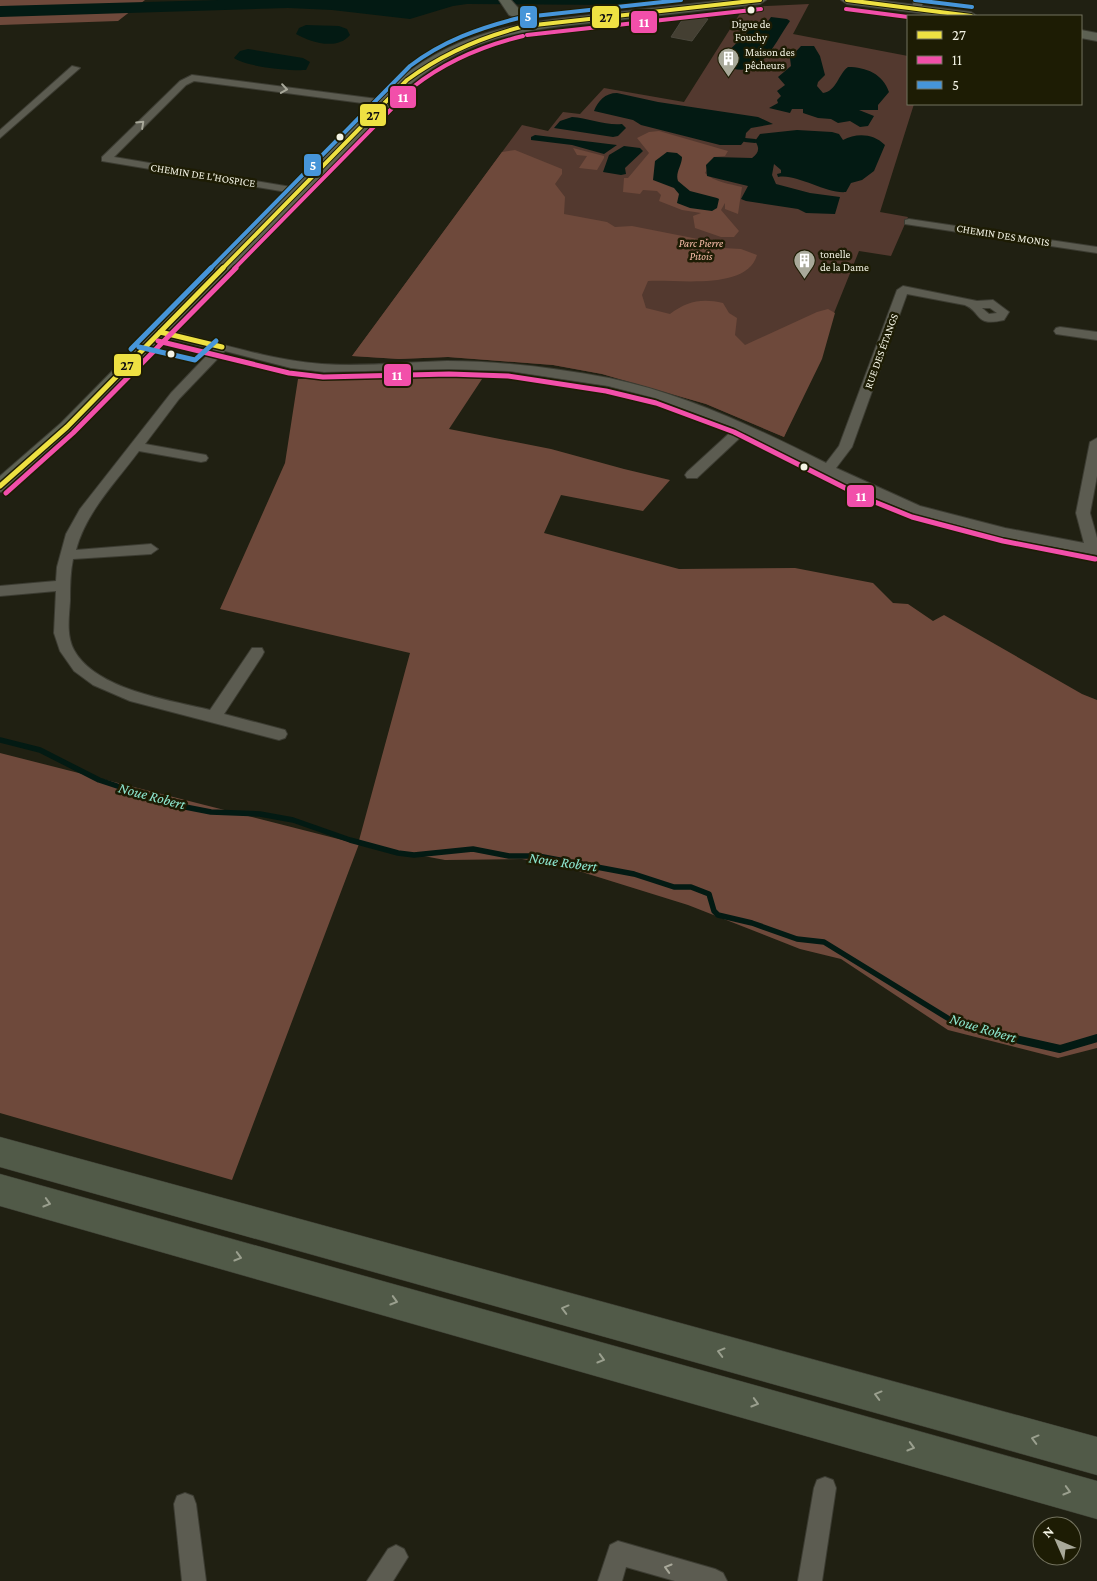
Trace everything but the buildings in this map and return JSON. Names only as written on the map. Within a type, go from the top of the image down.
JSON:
[{"type":"highway","points":[[0,1152],[1097,1456]]},
{"type":"highway","points":[[0,1190],[1097,1500]]},
{"type":"street","points":[[0,486],[68,427],[385,103],[439,55],[496,32],[518,17],[564,21],[760,0]]},
{"type":"street","points":[[847,0],[918,4],[967,15]]},
{"type":"street","points":[[1082,34],[1097,37]]},
{"type":"street","points":[[0,134],[75,68]]},
{"type":"street","name":"CHEMIN DE L'HOSPICE","points":[[299,191],[106,159],[183,83],[192,78],[385,103]]},
{"type":"street","name":"CHEMIN DES MONIS","points":[[909,222],[1097,250]]},
{"type":"street","name":"RUE DES ÉTANGS","points":[[828,470],[845,447],[903,285],[972,303]]},
{"type":"street","points":[[1060,331],[1097,336]]},
{"type":"street","points":[[160,332],[291,364],[324,368],[449,365],[509,368],[608,382],[659,395],[744,427],[828,470],[915,509],[948,520],[1005,534],[1095,549],[1083,513],[1097,442]]},
{"type":"street","points":[[222,347],[175,396],[85,512],[73,534],[68,555],[63,585],[61,633],[67,650],[79,667],[98,682],[130,695],[279,734]]},
{"type":"street","points":[[692,476],[744,427]]},
{"type":"street","points":[[135,446],[201,458]]},
{"type":"street","points":[[68,555],[150,549]]},
{"type":"street","points":[[0,591],[63,585]]},
{"type":"street","points":[[214,717],[257,652]]},
{"type":"street","points":[[810,1581],[825,1488]]},
{"type":"street","points":[[185,1504],[194,1581]]},
{"type":"street","points":[[610,1581],[618,1553],[715,1581]]},
{"type":"street","points":[[379,1581],[396,1557]]},
{"type":"green space","points":[[0,0],[145,0],[118,21],[0,25]]},
{"type":"green space","name":"Parc Pierre Pitois","points":[[809,4],[793,34],[907,56],[907,105],[914,105],[880,212],[908,217],[891,256],[859,251],[784,437],[706,404],[602,374],[553,365],[448,357],[399,359],[352,356],[522,125],[548,131],[563,112],[580,114],[604,88],[684,102],[744,7]]},
{"type":"green space","points":[[659,131],[728,151],[725,156],[714,157],[705,173],[717,181],[742,187],[738,214],[725,209],[725,203],[721,210],[739,231],[734,237],[721,237],[695,228],[693,216],[701,213],[682,210],[659,201],[661,195],[657,191],[643,190],[640,194],[623,192],[624,178],[628,178],[649,153],[637,138],[649,132]]},
{"type":"green space","points":[[573,148],[604,156],[604,158],[597,170],[579,168],[587,156],[577,155]]},
{"type":"green space","points":[[515,150],[562,169],[562,174],[555,184],[565,197],[564,214],[607,222],[615,227],[632,226],[703,240],[723,248],[741,249],[757,255],[751,266],[740,274],[726,279],[710,281],[648,281],[642,295],[646,308],[670,314],[689,303],[708,301],[723,303],[729,313],[737,318],[735,335],[745,345],[817,312],[828,309],[835,313],[822,359],[784,437],[706,404],[602,374],[553,365],[448,357],[399,359],[352,356],[502,152]]},
{"type":"green space","points":[[486,373],[449,429],[551,449],[670,480],[643,511],[561,495],[544,533],[679,569],[795,568],[873,583],[893,603],[908,604],[933,621],[944,615],[1082,694],[1097,700],[1097,1048],[1058,1058],[948,1030],[841,959],[800,949],[688,905],[569,868],[522,859],[445,860],[359,844],[232,1180],[0,1113],[0,753],[358,844],[410,653],[220,609],[285,463],[298,379]]},
{"type":"shaded area","points":[[218,0],[662,0],[614,5],[467,4],[453,6],[410,19],[332,10],[288,8],[0,17],[0,6]]},
{"type":"shaded area","points":[[771,17],[790,21],[764,59],[755,66],[746,69],[735,69],[723,64],[731,48],[745,35],[751,25],[767,23]]},
{"type":"shaded area","points":[[306,25],[339,26],[347,29],[350,35],[338,43],[323,44],[296,34],[299,28]]},
{"type":"shaded area","points":[[801,46],[814,46],[820,56],[825,75],[818,82],[817,86],[823,93],[834,86],[848,67],[867,70],[883,80],[889,92],[878,105],[878,110],[859,110],[874,116],[868,126],[860,127],[850,121],[838,123],[831,119],[818,118],[803,113],[803,109],[792,109],[790,113],[769,108],[778,103],[777,100],[781,96],[777,91],[785,85],[778,77],[791,66],[790,58]]},
{"type":"shaded area","points":[[248,49],[303,58],[310,62],[306,70],[289,70],[248,64],[234,58],[240,51]]},
{"type":"shaded area","points":[[617,93],[658,102],[758,117],[773,124],[751,128],[746,133],[745,140],[741,145],[720,145],[594,111],[602,98],[609,94]]},
{"type":"shaded area","points":[[572,117],[610,124],[622,124],[626,128],[618,136],[613,137],[554,128],[560,121]]},
{"type":"shaded area","points":[[797,130],[832,132],[839,134],[843,140],[859,135],[870,136],[885,145],[874,171],[862,180],[851,183],[846,192],[829,190],[793,178],[778,177],[777,174],[781,173],[781,170],[774,164],[772,175],[776,184],[810,193],[840,197],[835,214],[806,213],[798,209],[746,201],[741,199],[748,186],[707,176],[706,165],[714,157],[752,158],[757,152],[758,146],[755,141],[760,134]]},
{"type":"shaded area","points":[[535,135],[617,145],[604,154],[572,145],[531,140],[531,137]]},
{"type":"shaded area","points":[[624,146],[640,148],[643,151],[625,168],[626,174],[603,172],[609,155]]},
{"type":"shaded area","points":[[667,152],[677,153],[682,157],[677,175],[678,181],[690,191],[719,199],[717,208],[712,211],[690,208],[677,203],[679,194],[674,188],[653,180],[655,161]]},
{"type":"waterway","points":[[745,140],[755,141]]},
{"type":"waterway","name":"Noue Robert","points":[[0,740],[40,750],[99,780],[175,805],[211,812],[260,814],[293,820],[350,840],[398,853],[414,855],[473,849],[509,856],[538,856],[634,874],[674,887],[691,887],[709,894],[714,911],[718,915],[752,923],[797,939],[824,942],[954,1022],[1012,1038]]},
{"type":"waterway","name":"Noue Robert","points":[[1007,1037],[1060,1049],[1097,1038]]},
{"type":"transit line","name":"5","points":[[525,17],[681,0]]},
{"type":"transit line","name":"27","points":[[526,26],[760,0]]},
{"type":"transit line","name":"27","points":[[847,0],[963,15]]},
{"type":"transit line","name":"5","points":[[915,0],[972,7]]},
{"type":"transit line","name":"11","points":[[527,35],[761,9]]},
{"type":"transit line","name":"11","points":[[846,9],[907,17]]},
{"type":"transit line","name":"5","points":[[131,349],[410,66],[448,42],[490,26],[519,18]]},
{"type":"transit line","name":"27","points":[[0,486],[67,427],[407,80],[433,62],[461,47],[521,27]]},
{"type":"transit line","name":"11","points":[[6,493],[73,433],[413,87],[451,61],[493,44],[523,36]]},
{"type":"transit line","name":"27","points":[[160,332],[222,347]]},
{"type":"transit line","name":"11","points":[[158,341],[289,373],[323,377],[449,374],[508,376],[606,391],[656,403],[734,432],[865,498],[912,517],[1003,541],[1095,559]]},
{"type":"transit line","name":"5","points":[[139,347],[195,360],[216,341]]},
{"type":"place","name":"Digue de Fouchy","points":[[751,10]]},
{"type":"place","name":"Maison des pêcheurs","points":[[729,77]]},
{"type":"place","name":"tonelle de la Dame","points":[[804,279]]}]
